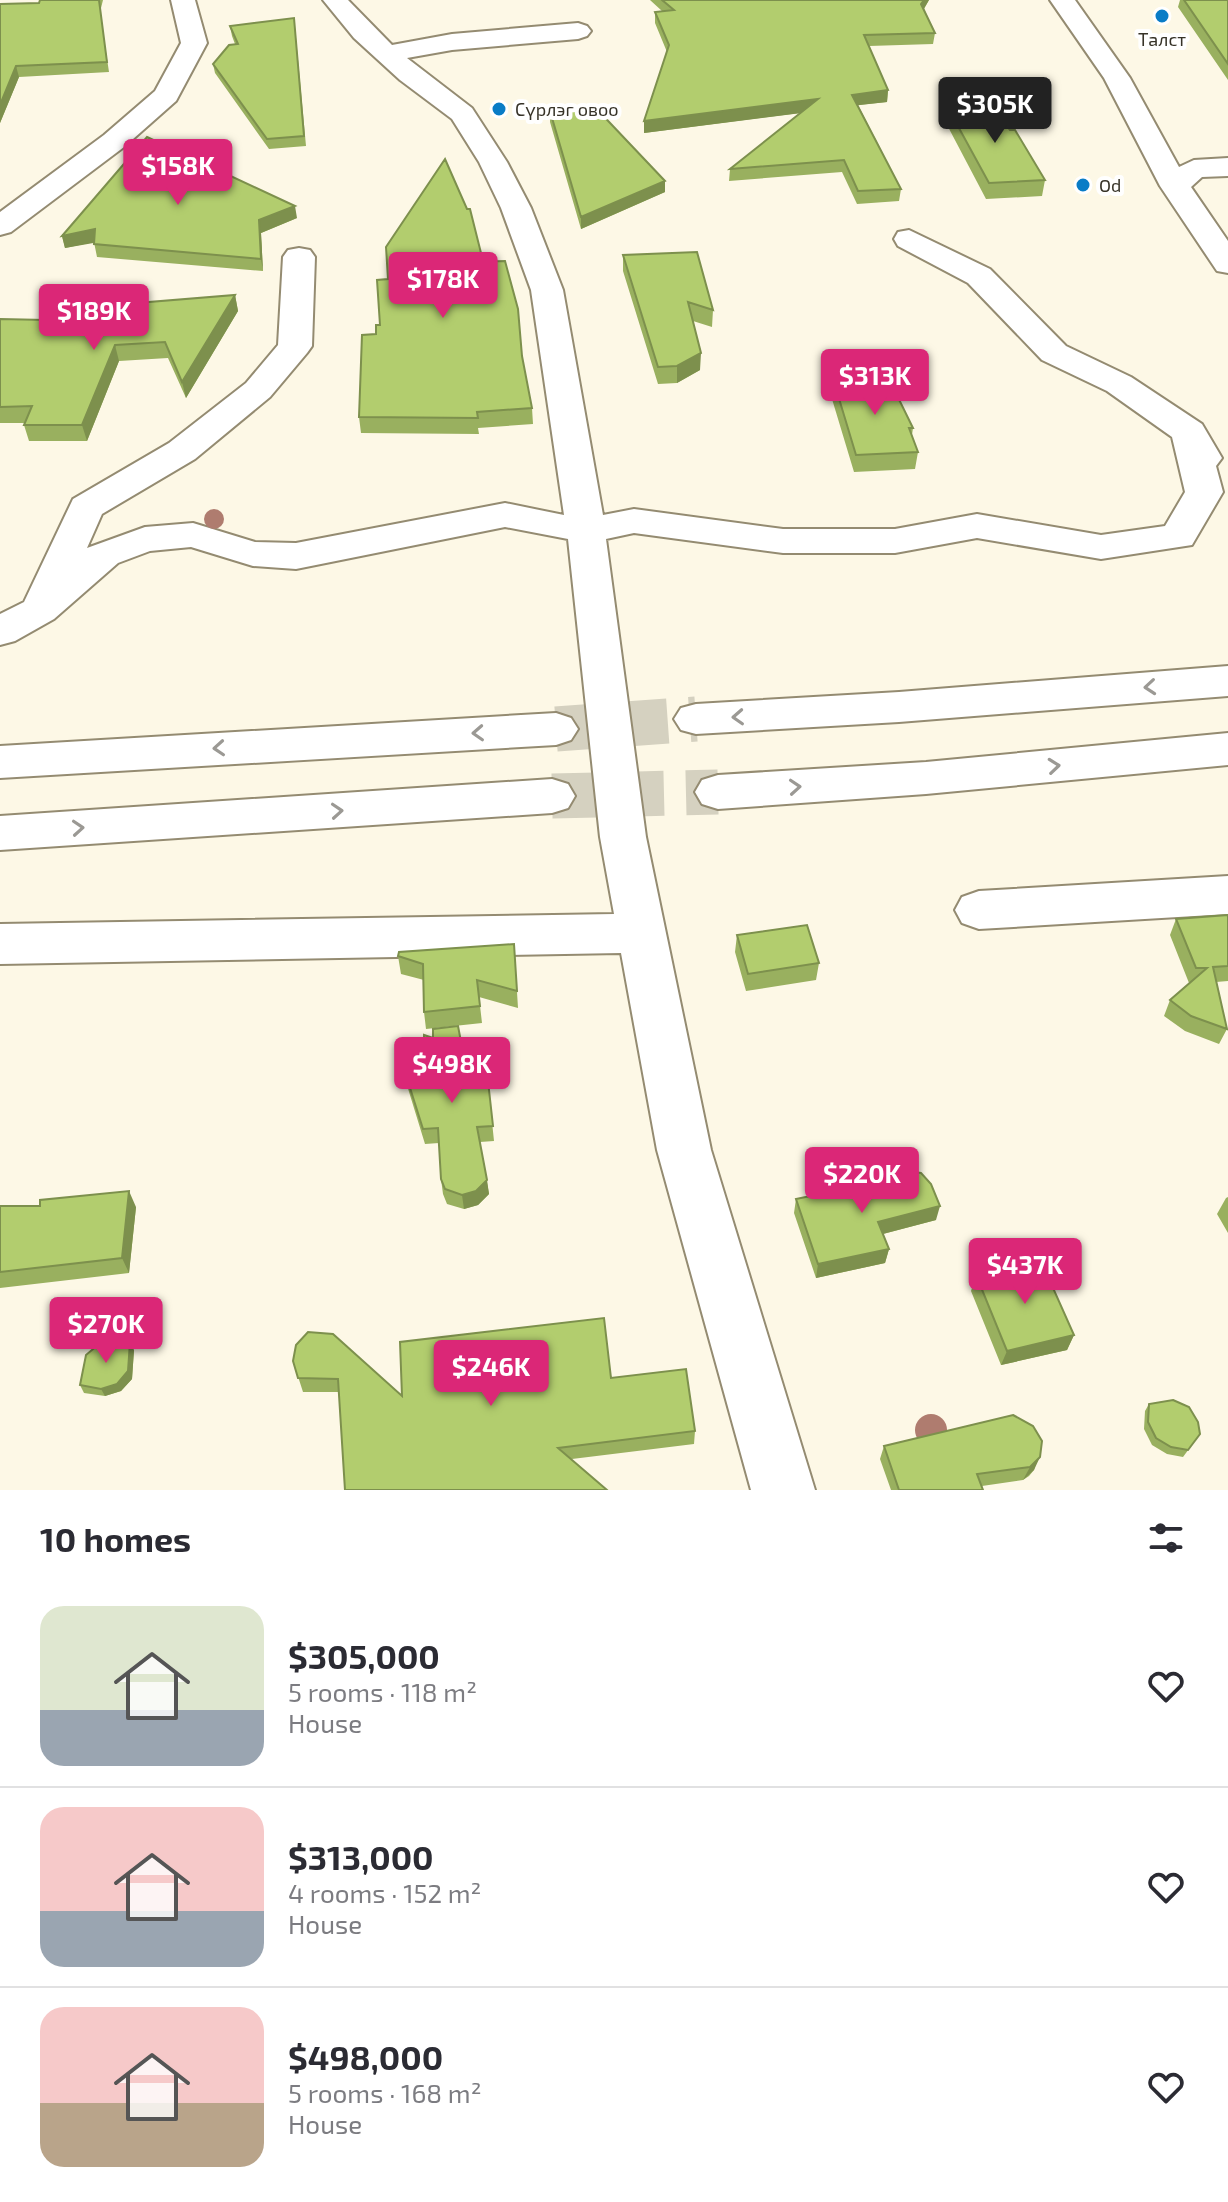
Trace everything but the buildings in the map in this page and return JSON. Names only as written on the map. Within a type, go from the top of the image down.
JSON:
[{"type":"street","points":[[0,226],[114,141],[166,95],[194,43],[183,0]]},
{"type":"street","points":[[335,0],[355,25],[386,54],[462,114],[493,162],[516,208],[547,290],[586,531],[623,837],[684,1150],[783,1490]]},
{"type":"street","points":[[1062,0],[1117,78],[1175,186],[1228,264]]},
{"type":"street","points":[[386,54],[452,42],[578,31]]},
{"type":"street","points":[[1175,186],[1194,169],[1228,167]]},
{"type":"street","points":[[909,239],[979,276],[1054,353],[1119,384],[1189,432],[1228,501]]},
{"type":"street","points":[[40,610],[86,507],[182,451],[258,390],[295,346],[299,257]]},
{"type":"street","points":[[0,631],[40,610],[104,554],[145,539],[193,535],[253,554],[296,556],[505,515],[586,531],[634,521],[783,541],[895,541],[977,526],[1101,547],[1178,536],[1204,492],[1189,432]]},
{"type":"street","points":[[696,719],[899,707],[1228,681]]},
{"type":"street","points":[[0,762],[556,729]]},
{"type":"street","points":[[718,792],[926,778],[1228,749]]},
{"type":"street","points":[[0,833],[552,796]]},
{"type":"street","points":[[979,910],[1228,895]]},
{"type":"street","points":[[0,944],[643,933]]},
{"type":"tunnel","points":[[556,729],[696,719]]},
{"type":"tunnel","points":[[552,796],[718,792]]},
{"type":"place","name":"Талст","points":[[1162,16]]},
{"type":"place","name":"Сүрлэг овоо","points":[[499,109]]},
{"type":"place","name":"Od","points":[[1083,185]]}]
